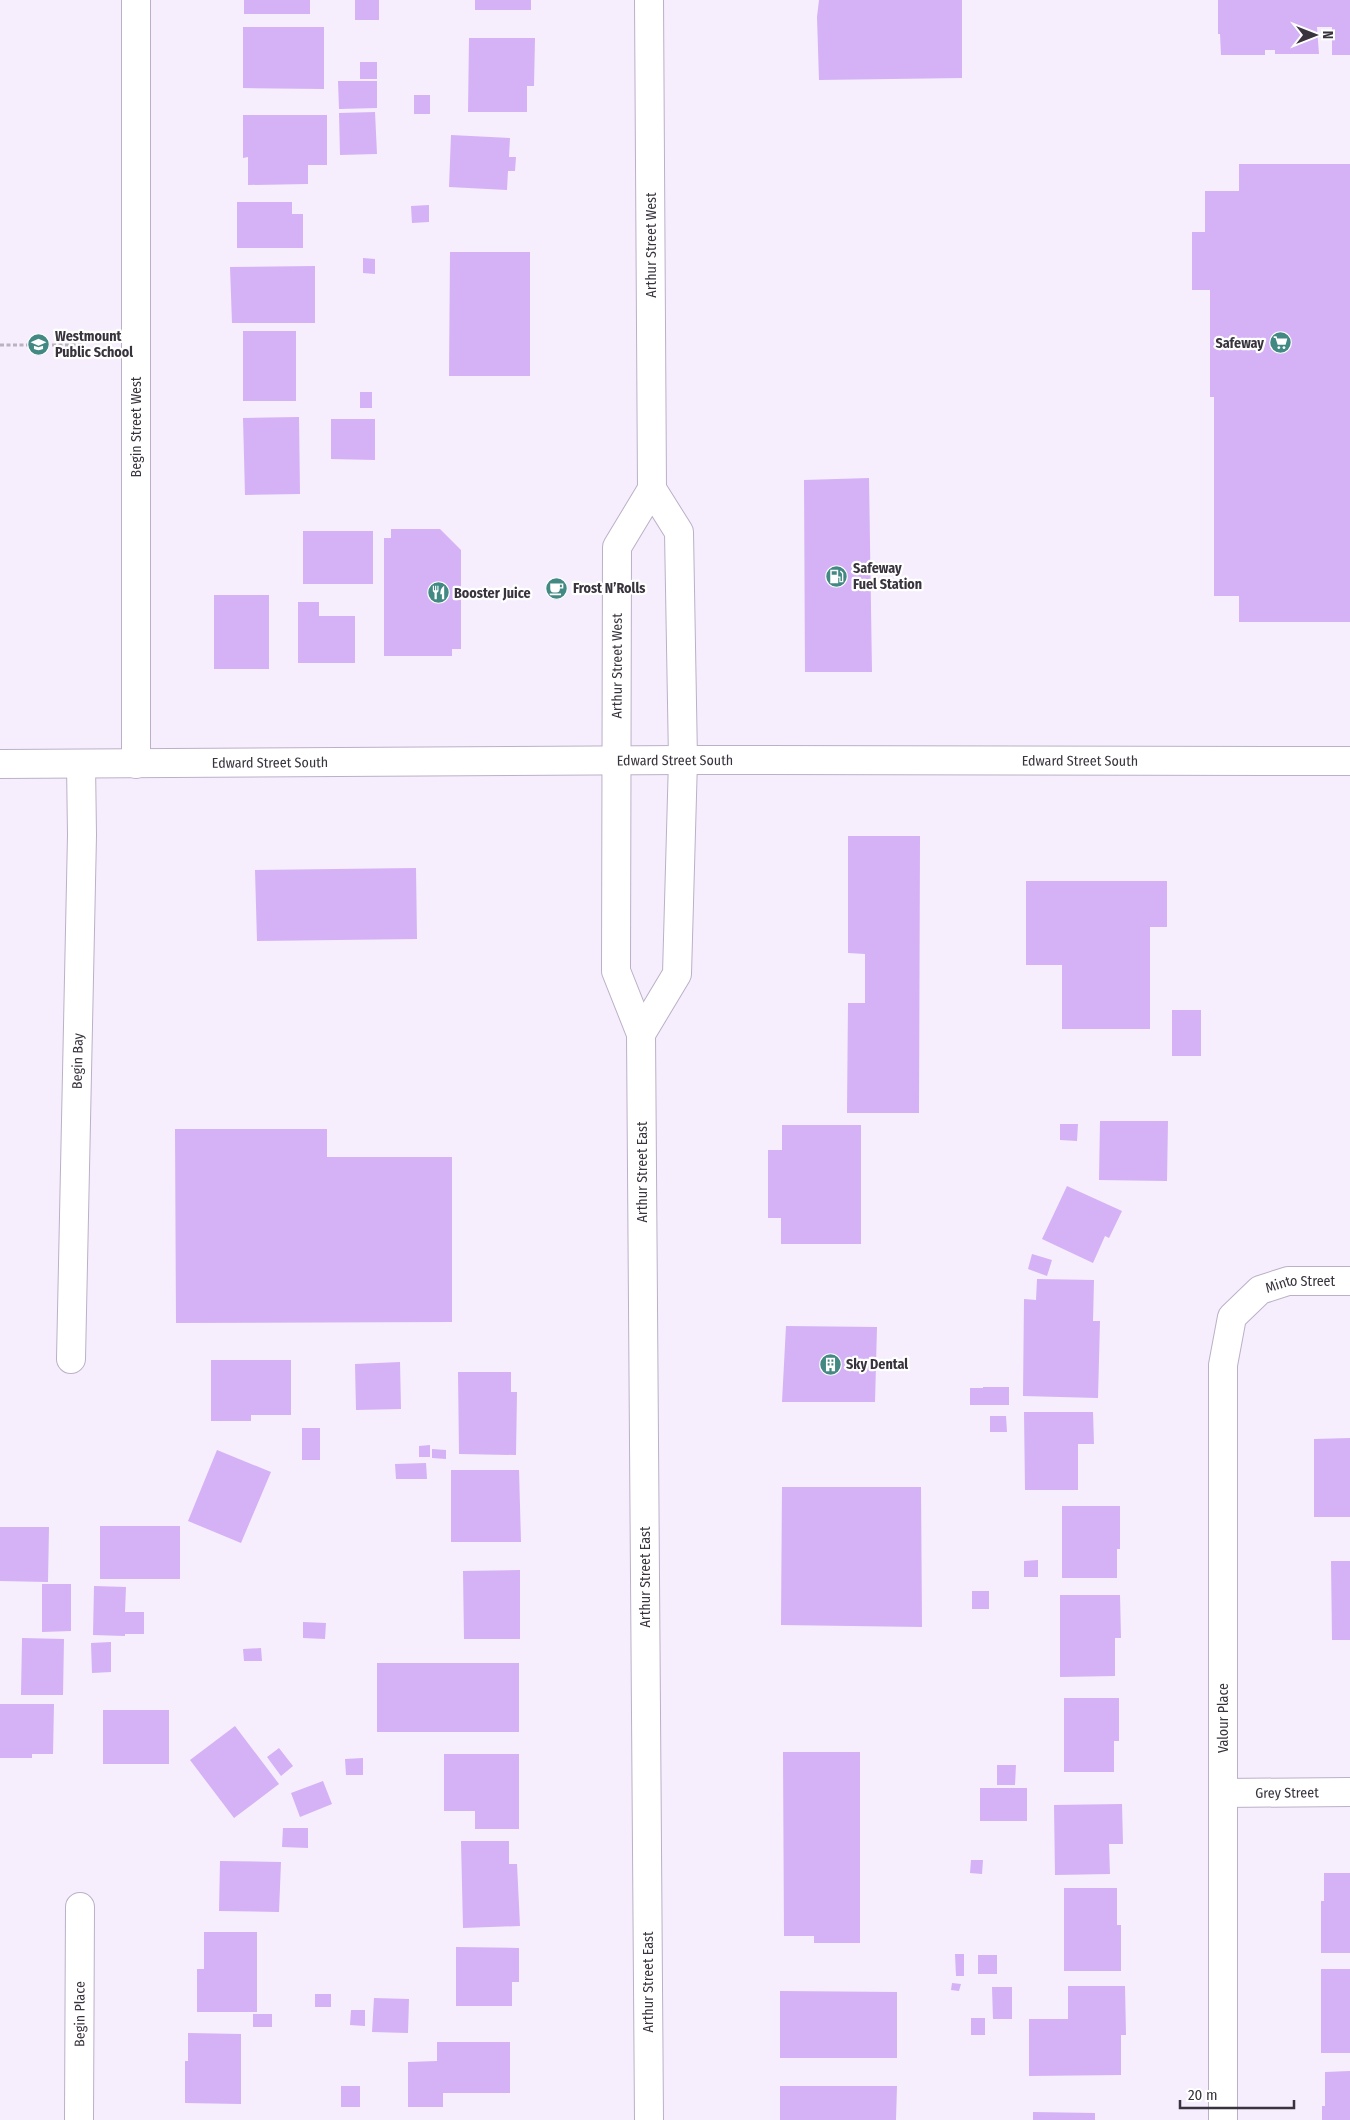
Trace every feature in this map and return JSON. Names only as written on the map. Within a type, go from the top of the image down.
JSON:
[{"type":"main road","name":"Begin Street West","points":[[136,0],[136,764]]},
{"type":"main road","name":"Arthur Street West","points":[[616,762],[618,546],[652,489],[649,0]]},
{"type":"main road","points":[[642,1034],[677,974],[683,760],[679,532],[652,489]]},
{"type":"main road","name":"Edward Street South","points":[[0,764],[616,762],[683,760],[1350,761]]},
{"type":"main road","name":"Arthur Street East","points":[[616,762],[616,971],[642,1034],[649,2120]]},
{"type":"main road","name":"Begin Bay","points":[[71,1359],[82,835],[81,764]]},
{"type":"main road","name":"Minto Street","points":[[1232,1317],[1260,1290],[1288,1281],[1350,1281]]},
{"type":"main road","name":"Valour Place","points":[[1223,2120],[1223,1365],[1232,1317]]},
{"type":"main road","name":"Grey Street","points":[[1223,1793],[1350,1792]]},
{"type":"main road","name":"Begin Place","points":[[79,2120],[80,1907]]},
{"type":"path","points":[[0,346],[84,345]]},
{"type":"building","points":[[244,0],[310,0],[310,14],[244,14]]},
{"type":"building","points":[[355,0],[379,0],[379,20],[355,20]]},
{"type":"building","points":[[475,0],[531,0],[531,10],[475,10]]},
{"type":"building","points":[[819,0],[962,0],[962,78],[819,80],[817,17]]},
{"type":"building","points":[[1218,0],[1350,0],[1350,55],[1332,55],[1332,27],[1317,27],[1319,54],[1275,54],[1275,50],[1265,50],[1265,55],[1221,55],[1220,34],[1218,34]]},
{"type":"building","points":[[243,27],[324,27],[324,89],[243,88]]},
{"type":"building","points":[[469,38],[535,38],[534,86],[527,86],[527,112],[468,112]]},
{"type":"building","points":[[360,62],[377,62],[377,79],[360,79]]},
{"type":"building","points":[[338,81],[377,81],[377,108],[339,109]]},
{"type":"building","points":[[414,95],[430,95],[430,114],[414,114]]},
{"type":"building","points":[[375,112],[377,154],[340,155],[339,113]]},
{"type":"building","points":[[243,115],[327,115],[327,165],[308,165],[308,184],[248,185],[248,157],[243,158]]},
{"type":"building","points":[[451,135],[510,138],[509,157],[516,157],[515,171],[508,171],[507,190],[449,187]]},
{"type":"building","name":"Safeway","points":[[1239,164],[1350,164],[1350,622],[1239,622],[1239,596],[1214,596],[1214,397],[1210,397],[1210,290],[1192,290],[1192,232],[1205,232],[1205,191],[1239,191]]},
{"type":"building","points":[[237,202],[292,202],[292,214],[303,214],[303,248],[237,248]]},
{"type":"building","points":[[429,205],[429,222],[412,223],[411,206]]},
{"type":"building","points":[[450,252],[530,252],[530,376],[449,376]]},
{"type":"building","points":[[363,258],[375,259],[375,274],[363,273]]},
{"type":"building","points":[[315,266],[315,323],[232,323],[230,267]]},
{"type":"building","points":[[243,331],[296,331],[296,401],[243,401]]},
{"type":"building","points":[[360,392],[372,392],[372,408],[360,408]]},
{"type":"building","points":[[299,417],[300,494],[245,495],[243,418]]},
{"type":"building","points":[[331,419],[375,419],[375,460],[331,459]]},
{"type":"building","name":"Safeway Fuel Station","points":[[869,478],[872,672],[805,672],[804,480]]},
{"type":"building","points":[[391,529],[440,529],[461,550],[461,649],[452,649],[452,656],[384,656],[384,538],[391,538]]},
{"type":"building","points":[[303,531],[373,531],[373,584],[303,584]]},
{"type":"building","points":[[214,595],[269,595],[269,669],[214,669]]},
{"type":"building","points":[[298,602],[319,602],[319,616],[355,616],[355,663],[298,663]]},
{"type":"building","points":[[848,836],[920,836],[919,1113],[847,1113],[848,1003],[865,1003],[865,954],[848,953]]},
{"type":"building","points":[[416,868],[417,939],[257,941],[255,870]]},
{"type":"building","points":[[1026,881],[1167,881],[1167,927],[1150,927],[1150,1029],[1062,1029],[1062,965],[1026,965]]},
{"type":"building","points":[[1172,1010],[1201,1010],[1201,1056],[1172,1056]]},
{"type":"building","points":[[1100,1121],[1168,1121],[1167,1181],[1099,1180]]},
{"type":"building","points":[[1060,1124],[1078,1124],[1077,1141],[1060,1140]]},
{"type":"building","points":[[782,1125],[861,1125],[861,1244],[781,1244],[781,1218],[768,1218],[768,1150],[782,1150]]},
{"type":"building","points":[[175,1129],[327,1129],[327,1157],[452,1157],[452,1322],[176,1323]]},
{"type":"building","points":[[1067,1186],[1122,1211],[1109,1238],[1105,1236],[1093,1263],[1042,1239]]},
{"type":"building","points":[[1032,1254],[1052,1260],[1047,1276],[1028,1269]]},
{"type":"building","points":[[1037,1279],[1094,1280],[1093,1321],[1100,1321],[1098,1398],[1023,1396],[1024,1299],[1036,1300]]},
{"type":"building","name":"Sky Dental","points":[[786,1326],[877,1327],[875,1402],[782,1402]]},
{"type":"building","points":[[211,1360],[291,1360],[291,1415],[251,1415],[251,1421],[211,1421]]},
{"type":"building","points":[[400,1362],[401,1409],[356,1410],[355,1364]]},
{"type":"building","points":[[458,1372],[511,1372],[511,1392],[517,1392],[516,1455],[459,1454]]},
{"type":"building","points":[[1009,1387],[1009,1405],[970,1405],[970,1388]]},
{"type":"building","points":[[1024,1412],[1093,1412],[1094,1444],[1078,1444],[1078,1490],[1025,1490]]},
{"type":"building","points":[[990,1416],[1006,1416],[1007,1432],[990,1432]]},
{"type":"building","points":[[302,1428],[320,1428],[320,1460],[302,1460]]},
{"type":"building","points":[[1350,1438],[1350,1517],[1314,1517],[1314,1439]]},
{"type":"building","points":[[430,1445],[430,1457],[419,1457],[419,1446]]},
{"type":"building","points":[[432,1449],[446,1450],[446,1459],[432,1458]]},
{"type":"building","points":[[217,1450],[271,1472],[241,1543],[188,1521]]},
{"type":"building","points":[[426,1463],[427,1479],[396,1479],[395,1464]]},
{"type":"building","points":[[451,1470],[519,1470],[521,1542],[451,1542]]},
{"type":"building","points":[[782,1487],[921,1487],[922,1627],[781,1625]]},
{"type":"building","points":[[1062,1506],[1120,1506],[1120,1549],[1117,1549],[1117,1578],[1062,1578]]},
{"type":"building","points":[[100,1526],[180,1526],[180,1579],[100,1579]]},
{"type":"building","points":[[0,1527],[49,1527],[48,1582],[0,1581]]},
{"type":"building","points":[[1038,1560],[1038,1577],[1024,1577],[1024,1561]]},
{"type":"building","points":[[1331,1561],[1350,1561],[1350,1640],[1332,1640]]},
{"type":"building","points":[[520,1570],[520,1639],[464,1639],[463,1571]]},
{"type":"building","points":[[42,1584],[71,1584],[71,1631],[42,1632]]},
{"type":"building","points":[[94,1586],[126,1587],[125,1612],[144,1612],[144,1634],[125,1634],[125,1636],[93,1635]]},
{"type":"building","points":[[972,1591],[989,1591],[989,1609],[972,1609]]},
{"type":"building","points":[[1060,1595],[1120,1595],[1121,1638],[1115,1638],[1115,1676],[1060,1677]]},
{"type":"building","points":[[303,1622],[326,1623],[325,1639],[303,1638]]},
{"type":"building","points":[[22,1638],[64,1639],[63,1695],[21,1695]]},
{"type":"building","points":[[111,1642],[111,1672],[92,1673],[91,1643]]},
{"type":"building","points":[[261,1648],[262,1661],[244,1661],[243,1649]]},
{"type":"building","points":[[377,1663],[519,1663],[519,1732],[377,1732]]},
{"type":"building","points":[[1064,1698],[1119,1698],[1119,1741],[1114,1741],[1114,1772],[1064,1772]]},
{"type":"building","points":[[0,1704],[54,1704],[53,1754],[32,1754],[32,1758],[0,1758]]},
{"type":"building","points":[[103,1710],[169,1710],[169,1764],[103,1764]]},
{"type":"building","points":[[235,1726],[279,1784],[234,1818],[190,1760]]},
{"type":"building","points":[[279,1748],[293,1766],[281,1776],[267,1757]]},
{"type":"building","points":[[783,1752],[860,1752],[860,1943],[814,1943],[814,1936],[784,1936]]},
{"type":"building","points":[[444,1754],[519,1754],[519,1829],[475,1829],[475,1811],[444,1811]]},
{"type":"building","points":[[363,1758],[363,1775],[346,1775],[345,1759]]},
{"type":"building","points":[[997,1765],[1016,1765],[1015,1785],[997,1785]]},
{"type":"building","points":[[323,1781],[332,1804],[300,1817],[291,1793]]},
{"type":"building","points":[[980,1788],[1027,1788],[1027,1821],[980,1821]]},
{"type":"building","points":[[1122,1804],[1123,1844],[1109,1844],[1110,1874],[1055,1875],[1054,1805]]},
{"type":"building","points":[[283,1828],[308,1828],[308,1848],[282,1847]]},
{"type":"building","points":[[461,1841],[509,1841],[509,1864],[517,1864],[520,1926],[463,1928]]},
{"type":"building","points":[[971,1860],[983,1860],[982,1874],[970,1873]]},
{"type":"building","points":[[220,1861],[281,1862],[279,1912],[219,1911]]},
{"type":"building","points":[[1324,1873],[1350,1873],[1350,1953],[1321,1953],[1321,1901],[1324,1901]]},
{"type":"building","points":[[1064,1888],[1117,1888],[1117,1925],[1121,1925],[1121,1971],[1064,1971]]},
{"type":"building","points":[[204,1932],[257,1932],[257,2012],[197,2012],[197,1969],[204,1969]]},
{"type":"building","points":[[456,1947],[519,1948],[519,1982],[512,1982],[512,2006],[456,2006]]},
{"type":"building","points":[[955,1954],[964,1954],[964,1976],[956,1976]]},
{"type":"building","points":[[978,1955],[997,1955],[997,1974],[978,1974]]},
{"type":"building","points":[[1321,1969],[1350,1969],[1350,2053],[1321,2053]]},
{"type":"building","points":[[952,1983],[961,1984],[959,1991],[951,1990]]},
{"type":"building","points":[[1068,1986],[1125,1986],[1126,2035],[1121,2035],[1121,2075],[1029,2076],[1029,2019],[1068,2019]]},
{"type":"building","points":[[992,1987],[1012,1987],[1012,2019],[993,2019]]},
{"type":"building","points":[[780,1991],[897,1992],[897,2058],[780,2058]]},
{"type":"building","points":[[315,1994],[331,1994],[331,2007],[315,2007]]},
{"type":"building","points":[[374,1998],[409,1999],[408,2033],[372,2032]]},
{"type":"building","points":[[351,2010],[365,2010],[365,2026],[350,2025]]},
{"type":"building","points":[[253,2014],[272,2014],[272,2027],[253,2027]]},
{"type":"building","points":[[971,2018],[985,2018],[985,2035],[971,2035]]},
{"type":"building","points":[[188,2033],[241,2034],[241,2104],[185,2103],[185,2061],[188,2061]]},
{"type":"building","points":[[437,2042],[510,2042],[510,2093],[443,2093],[443,2107],[408,2107],[408,2062],[437,2061]]},
{"type":"building","points":[[1350,2071],[1350,2120],[1322,2120],[1322,2106],[1325,2106],[1325,2072]]},
{"type":"building","points":[[341,2086],[360,2086],[360,2107],[341,2107]]},
{"type":"building","points":[[780,2086],[897,2086],[896,2120],[780,2120]]},
{"type":"building","points":[[1033,2112],[1095,2113],[1095,2120],[1033,2120]]},
{"type":"place","name":"Safeway","points":[[1280,343]]},
{"type":"place","name":"Westmount Public School","points":[[39,344]]},
{"type":"place","name":"Safeway Fuel Station","points":[[837,576]]},
{"type":"place","name":"Frost N’Rolls","points":[[557,588]]},
{"type":"place","name":"Booster Juice","points":[[438,593]]},
{"type":"place","name":"Sky Dental","points":[[830,1364]]}]
